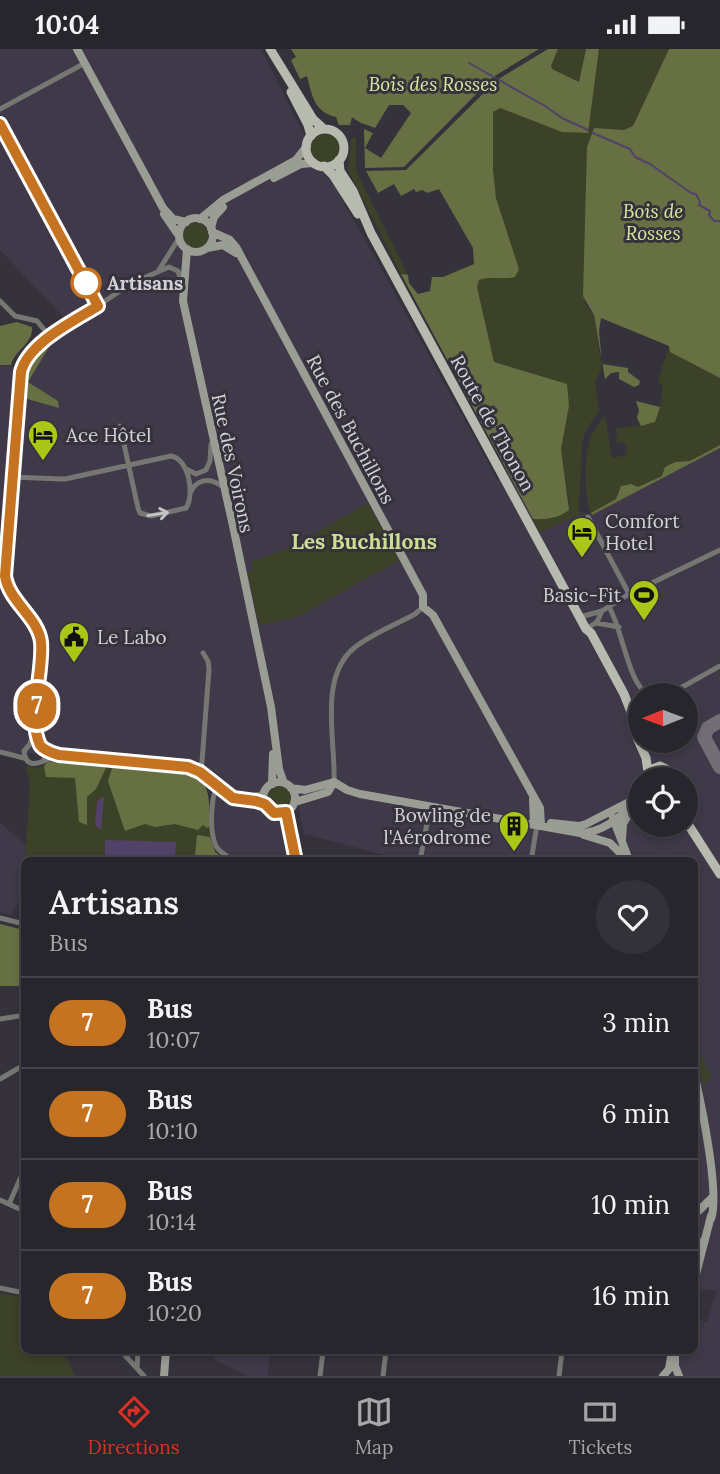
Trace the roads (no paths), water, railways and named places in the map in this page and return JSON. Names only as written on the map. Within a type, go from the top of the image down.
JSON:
[{"type":"main road","points":[[270,49],[296,105],[309,125],[308,155],[314,163],[324,166],[339,160],[343,152],[342,140],[334,132],[324,129],[314,121],[285,78]]},
{"type":"main road","points":[[309,141],[324,129]]},
{"type":"main road","name":"Route de Thonon","points":[[339,160],[340,171],[353,191],[371,233]]},
{"type":"main road","name":"Route de Thonon","points":[[324,166],[333,175],[371,233],[580,617],[645,754],[646,767]]},
{"type":"main road","name":"Route de Thonon","points":[[586,629],[591,633],[628,706]]},
{"type":"main road","points":[[649,753],[661,766]]},
{"type":"main road","points":[[653,767],[661,766]]},
{"type":"main road","points":[[696,837],[720,874]]},
{"type":"street","points":[[77,49],[166,217],[186,249]]},
{"type":"street","points":[[0,109],[85,63]]},
{"type":"street","points":[[0,124],[98,306]]},
{"type":"street","points":[[163,208],[173,219],[186,222],[200,219],[225,199],[292,162],[309,141]]},
{"type":"street","points":[[204,249],[211,242],[211,230],[217,213],[228,203],[301,164],[314,163]]},
{"type":"street","points":[[200,219],[211,230]]},
{"type":"street","points":[[167,259],[186,222]]},
{"type":"street","name":"Rue des Buchillons","points":[[211,230],[230,240],[241,259],[423,595],[423,607],[430,611],[436,620],[540,808],[537,825]]},
{"type":"street","points":[[156,271],[175,251],[186,249],[195,252],[218,245],[227,246],[241,259]]},
{"type":"street","name":"Rue des Voirons","points":[[186,249],[183,290],[186,314],[274,730],[279,769],[288,786]]},
{"type":"street","name":"Rue des Voirons","points":[[186,314],[189,274],[194,261],[204,249]]},
{"type":"street","points":[[24,758],[36,723],[40,636],[3,580],[22,366],[30,353],[50,337],[132,283],[156,271],[167,267],[175,268],[180,275],[183,290]]},
{"type":"street","points":[[0,301],[15,316],[37,321],[50,337]]},
{"type":"street","name":"Rue des Voirons","points":[[199,376],[211,444],[238,557]]},
{"type":"street","points":[[12,477],[62,479],[128,465],[171,456],[180,458],[185,468],[190,503],[184,509],[144,516],[138,508],[128,465],[120,426]]},
{"type":"street","points":[[185,468],[194,474],[206,470],[211,444]]},
{"type":"street","points":[[190,493],[194,486],[203,481],[220,485]]},
{"type":"street","points":[[588,517],[629,594]]},
{"type":"street","points":[[580,617],[602,611],[629,594],[720,550]]},
{"type":"street","points":[[0,752],[9,752],[28,745],[42,747],[59,755],[169,764],[200,772],[233,798],[265,804],[274,813],[286,812],[295,802],[328,792],[334,782],[332,693],[338,669],[345,657],[358,646],[423,607]]},
{"type":"street","points":[[609,607],[619,627],[636,683]]},
{"type":"street","points":[[586,629],[596,623],[602,611]]},
{"type":"street","points":[[596,623],[619,627]]},
{"type":"street","points":[[200,772],[209,669],[208,660],[203,653]]},
{"type":"street","points":[[690,683],[720,666]]},
{"type":"street","points":[[36,723],[44,760]]},
{"type":"street","name":"Rue des Voirons","points":[[272,784],[274,730]]},
{"type":"street","points":[[9,752],[35,765],[59,755]]},
{"type":"street","points":[[265,804],[265,793],[272,784],[303,790],[334,782],[354,793],[537,825],[602,840],[625,857]]},
{"type":"street","points":[[288,786],[295,795],[295,802]]},
{"type":"street","points":[[220,787],[246,796],[265,793]]},
{"type":"street","points":[[220,787],[211,802],[214,837],[218,849],[227,857]]},
{"type":"street","name":"Rue des Buchillons","points":[[533,796],[537,825]]},
{"type":"street","points":[[574,833],[598,830],[628,804]]},
{"type":"street","points":[[421,857],[430,807]]},
{"type":"street","points":[[540,808],[564,824]]},
{"type":"street","points":[[537,825],[550,823],[579,826],[611,817],[628,808]]},
{"type":"street","points":[[286,812],[295,857]]},
{"type":"street","points":[[622,844],[623,826],[628,816]]},
{"type":"street","points":[[611,817],[627,857]]},
{"type":"street","points":[[598,820],[602,840]]},
{"type":"street","points":[[532,857],[537,825]]},
{"type":"street","points":[[0,918],[21,924]]},
{"type":"street","points":[[0,1019],[21,1017]]},
{"type":"street","points":[[0,1079],[21,1067]]},
{"type":"street","points":[[698,1090],[717,1167],[715,1214],[711,1219]]},
{"type":"street","points":[[698,1267],[711,1219],[712,1152]]},
{"type":"street","points":[[9,1204],[21,1177]]},
{"type":"street","points":[[698,1211],[713,1197]]},
{"type":"street","points":[[0,1200],[21,1209]]},
{"type":"street","points":[[698,1214],[704,1214],[711,1219]]},
{"type":"street","points":[[698,1233],[708,1231]]},
{"type":"street","points":[[698,1242],[702,1253]]},
{"type":"street","points":[[0,1288],[21,1292]]},
{"type":"street","points":[[124,1354],[144,1376]]},
{"type":"street","points":[[137,1368],[138,1354]]},
{"type":"street","points":[[164,1376],[166,1354]]},
{"type":"street","points":[[320,1376],[323,1354]]},
{"type":"street","points":[[383,1376],[386,1354]]},
{"type":"street","points":[[559,1376],[562,1354]]},
{"type":"street","points":[[672,1373],[674,1354]]},
{"type":"waterway","points":[[469,63],[562,118],[588,130]]},
{"type":"waterway","points":[[593,133],[630,149],[635,157],[696,194],[699,205],[710,211],[709,215],[714,221],[720,221]]},
{"type":"place","name":"Artisans","points":[[86,283]]},
{"type":"place","name":"Ace Hôtel","points":[[43,462]]},
{"type":"place","name":"Comfort Hotel","points":[[582,559]]},
{"type":"place","name":"Basic-Fit","points":[[644,622]]},
{"type":"place","name":"Le Labo","points":[[74,664]]},
{"type":"place","name":"Bowling de l'Aérodrome","points":[[514,853]]},
{"type":"district","name":"Les Buchillons","points":[[364,541]]},
{"type":"park label","name":"Bois des Rosses","points":[[433,84]]},
{"type":"park label","name":"Bois de Rosses","points":[[653,222]]}]
